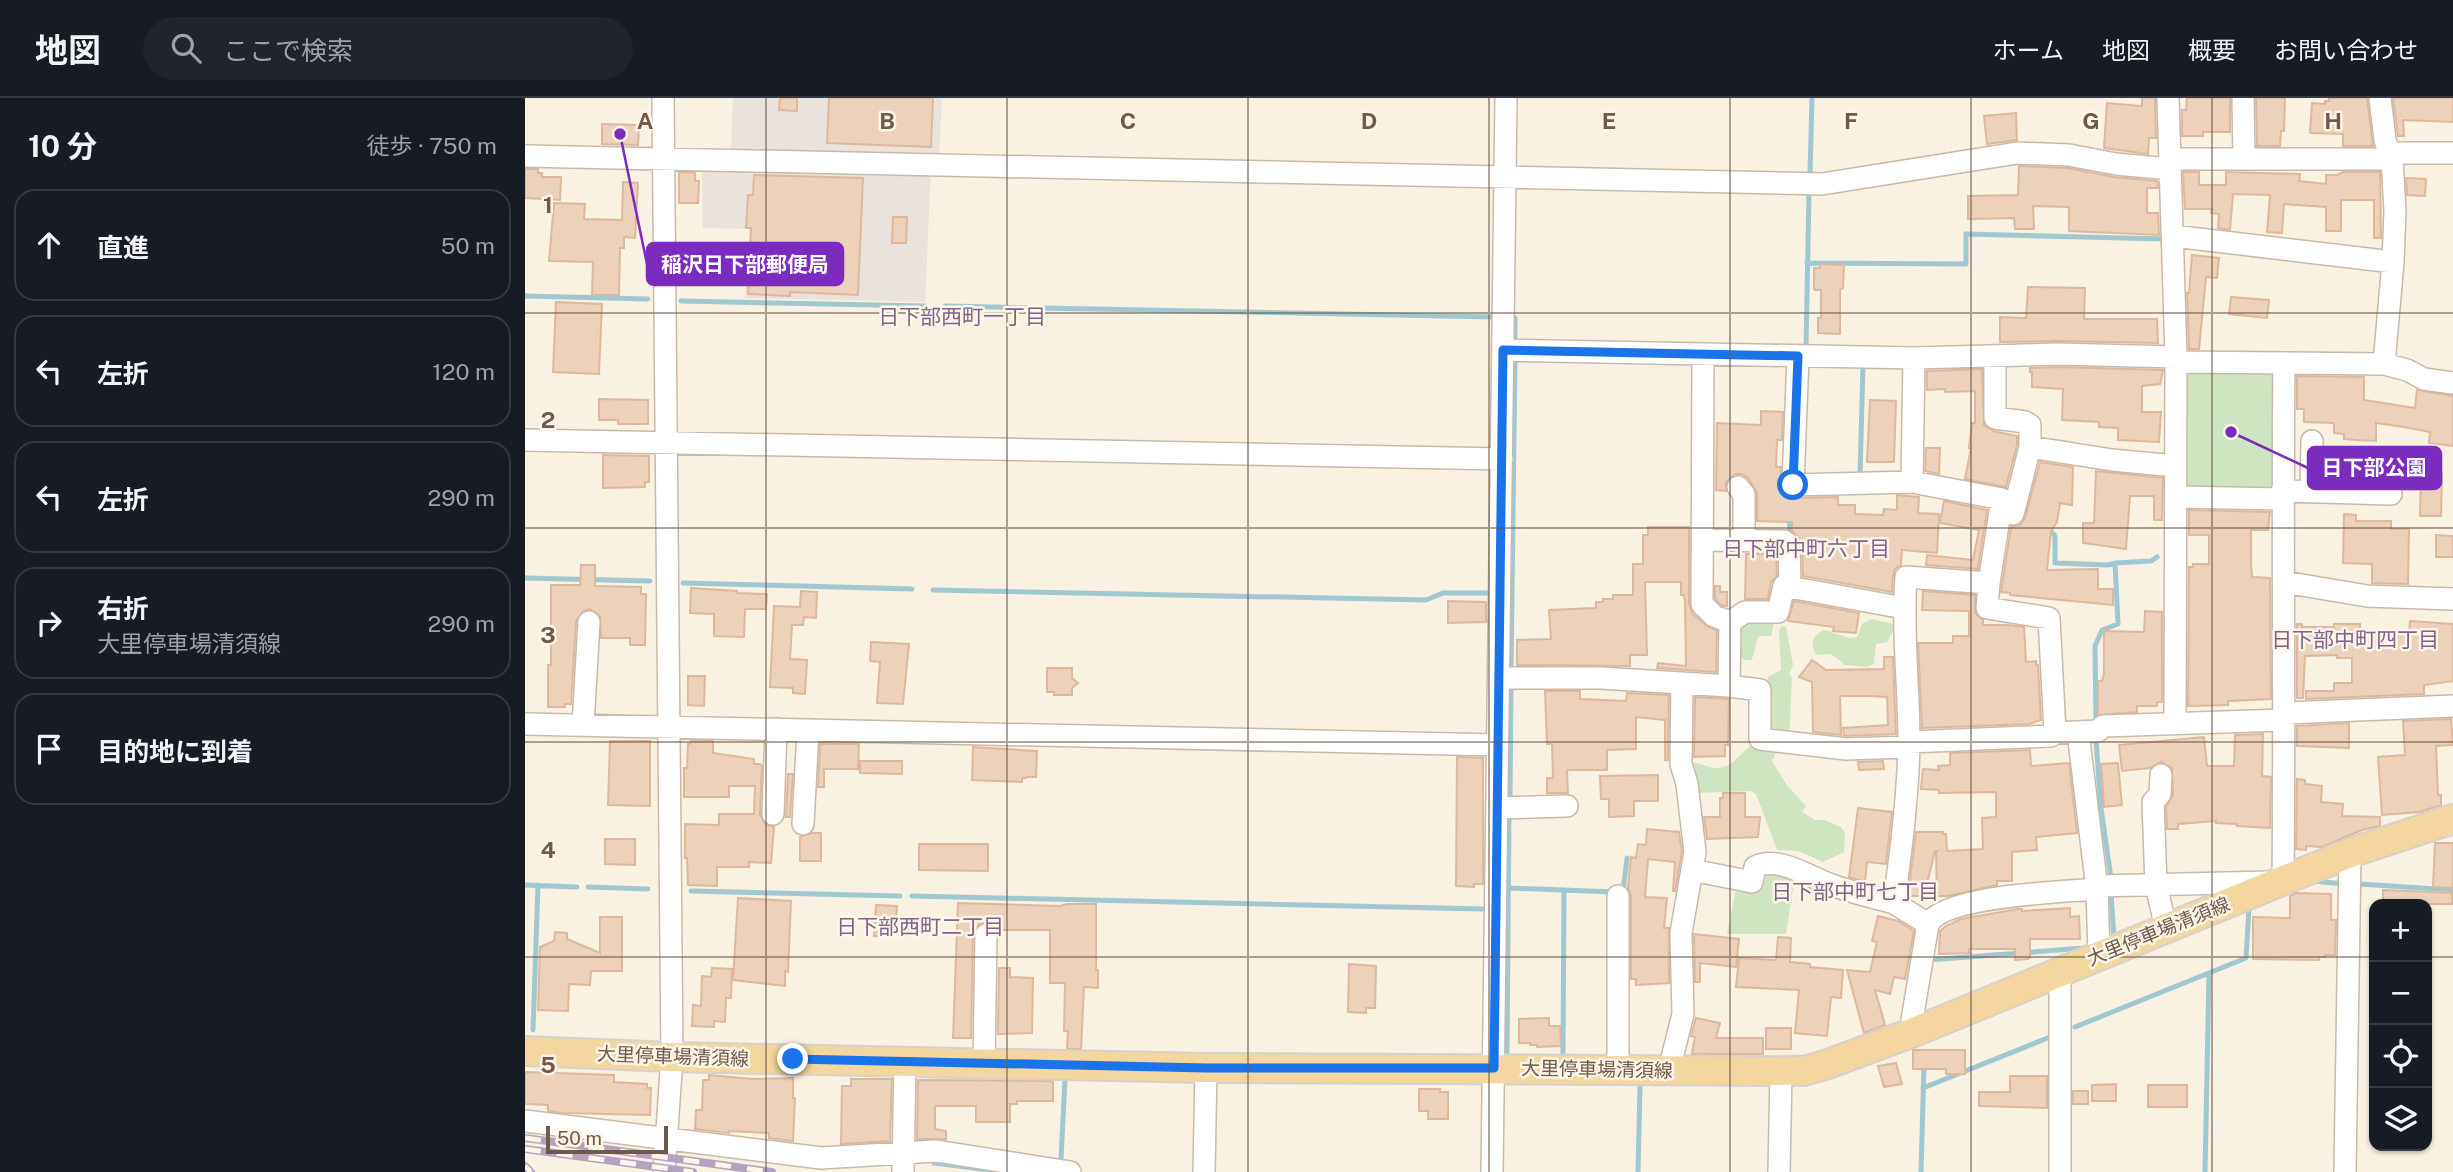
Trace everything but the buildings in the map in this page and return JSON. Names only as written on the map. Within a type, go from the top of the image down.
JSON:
[{"type":"main road","name":"大里停車場清須線","points":[[525,1051],[672,1057],[1206,1068],[1804,1071],[1914,1032],[2350,853],[2453,819]]},
{"type":"street","points":[[663,98],[672,1057],[664,1172]]},
{"type":"street","points":[[1492,1172],[1506,98]]},
{"type":"street","points":[[2168,98],[2176,360],[2175,722]]},
{"type":"street","points":[[2243,98],[2244,159]]},
{"type":"street","points":[[2380,98],[2385,140],[2391,156],[2395,211],[2384,364]]},
{"type":"street","points":[[525,156],[1822,184],[2017,152],[2069,155],[2116,164],[2453,153]]},
{"type":"street","points":[[2173,236],[2393,262]]},
{"type":"street","points":[[1503,350],[1914,358],[2057,354],[2176,360],[2384,364],[2407,370],[2424,379],[2453,383]]},
{"type":"street","points":[[1703,354],[1702,604],[1714,616],[1730,622]]},
{"type":"street","points":[[1798,356],[1793,485],[1912,482],[2002,499],[1987,608],[2049,618],[2055,733]]},
{"type":"street","points":[[1995,356],[1995,418],[2030,425],[2030,447],[2013,514],[2000,512]]},
{"type":"street","points":[[1912,482],[1914,358]]},
{"type":"street","points":[[1914,1032],[1912,1020],[1928,924],[1932,918],[1947,909],[2004,898],[2097,888],[2281,880],[2284,363]]},
{"type":"street","points":[[525,440],[1501,459]]},
{"type":"street","points":[[2311,492],[2312,441]]},
{"type":"street","points":[[2030,447],[2112,460],[2176,466]]},
{"type":"street","points":[[1738,487],[1744,494],[1744,540]]},
{"type":"street","points":[[2176,497],[2311,492],[2391,494]]},
{"type":"street","points":[[1703,540],[1784,541],[1789,545],[1790,586]]},
{"type":"street","points":[[1894,903],[1906,807],[1909,744],[1904,608],[1906,577],[1989,583]]},
{"type":"street","points":[[2284,582],[2367,596],[2453,599]]},
{"type":"street","points":[[1730,622],[1745,612],[1778,612],[1784,586],[1904,608]]},
{"type":"street","points":[[583,725],[589,622]]},
{"type":"street","points":[[1729,686],[1730,622]]},
{"type":"street","points":[[1499,678],[1601,678],[1760,690],[1761,739],[1846,749],[2051,736],[2055,733],[2098,731],[2103,726],[2453,706]]},
{"type":"street","points":[[1669,1070],[1683,1014],[1682,933],[1695,852],[1694,831],[1681,764],[1682,684]]},
{"type":"street","points":[[525,724],[1498,745]]},
{"type":"street","points":[[773,814],[776,729]]},
{"type":"street","points":[[803,824],[808,730]]},
{"type":"street","points":[[2078,732],[2097,888],[2099,955]]},
{"type":"street","points":[[2161,775],[2160,794],[2153,802],[2156,885],[2166,928]]},
{"type":"street","points":[[1497,808],[1567,806]]},
{"type":"street","points":[[2345,1172],[2350,853]]},
{"type":"street","points":[[1692,870],[1752,882],[1755,867],[1763,863],[1800,870],[1829,884],[1894,903],[1928,924]]},
{"type":"street","points":[[1618,895],[1618,1070]]},
{"type":"street","points":[[984,1063],[992,949]]},
{"type":"street","points":[[2060,972],[2060,1172]]},
{"type":"street","points":[[903,1163],[905,1061]]},
{"type":"street","points":[[1204,1172],[1206,1068]]},
{"type":"street","points":[[1779,1172],[1781,1072]]},
{"type":"street","points":[[525,1121],[821,1158],[903,1163],[936,1151],[1070,1172]]},
{"type":"shaded area","points":[[733,98],[942,98],[939,156],[731,152]]},
{"type":"shaded area","points":[[702,168],[931,170],[925,302],[745,298],[750,229],[703,228]]},
{"type":"green space","points":[[2183,367],[2274,369],[2276,490],[2187,491]]},
{"type":"green space","points":[[1773,618],[1771,636],[1759,636],[1751,660],[1744,660],[1735,648],[1739,622]]},
{"type":"green space","points":[[1871,619],[1893,624],[1895,628],[1887,642],[1876,644],[1874,664],[1867,667],[1845,665],[1831,654],[1816,655],[1813,640],[1820,632],[1824,630],[1850,638],[1857,637],[1862,624]]},
{"type":"green space","points":[[1782,626],[1786,627],[1793,665],[1789,674],[1792,678],[1789,739],[1769,736],[1766,684],[1769,676],[1781,670],[1779,630]]},
{"type":"green space","points":[[1754,744],[1778,748],[1772,761],[1786,784],[1806,806],[1802,812],[1815,820],[1824,820],[1841,827],[1845,833],[1844,852],[1823,862],[1798,851],[1777,850],[1756,794],[1750,791],[1696,793],[1690,763],[1723,767]]},
{"type":"green space","points":[[1758,871],[1795,874],[1786,934],[1727,934],[1737,884]]},
{"type":"waterway","points":[[1810,174],[1812,98]]},
{"type":"waterway","points":[[1803,347],[1806,347],[1809,192]]},
{"type":"waterway","points":[[1807,263],[1966,264],[1966,234],[2166,239]]},
{"type":"waterway","points":[[525,296],[648,299]]},
{"type":"waterway","points":[[681,301],[925,306]]},
{"type":"waterway","points":[[945,306],[1493,317]]},
{"type":"waterway","points":[[1515,318],[1515,343],[1518,343]]},
{"type":"waterway","points":[[1511,671],[1515,358]]},
{"type":"waterway","points":[[1860,476],[1863,365]]},
{"type":"waterway","points":[[1789,538],[1790,516]]},
{"type":"waterway","points":[[2045,528],[2055,536],[2055,563],[2115,563]]},
{"type":"waterway","points":[[2096,724],[2095,646],[2102,630],[2118,624],[2115,563],[2151,561],[2157,557]]},
{"type":"waterway","points":[[525,578],[650,581]]},
{"type":"waterway","points":[[683,583],[912,589]]},
{"type":"waterway","points":[[933,590],[1426,600],[1443,593],[1488,593]]},
{"type":"waterway","points":[[1510,802],[1511,686]]},
{"type":"waterway","points":[[2096,740],[2101,808],[2111,878]]},
{"type":"waterway","points":[[1507,1054],[1509,814]]},
{"type":"waterway","points":[[1623,892],[1627,858]]},
{"type":"waterway","points":[[2313,881],[2345,884]]},
{"type":"waterway","points":[[2359,884],[2453,890]]},
{"type":"waterway","points":[[525,885],[577,887]]},
{"type":"waterway","points":[[533,1030],[538,885]]},
{"type":"waterway","points":[[588,887],[648,889]]},
{"type":"waterway","points":[[1509,888],[1614,892]]},
{"type":"waterway","points":[[1563,1056],[1564,890]]},
{"type":"waterway","points":[[691,891],[900,896]]},
{"type":"waterway","points":[[2114,893],[2111,893],[2114,939]]},
{"type":"waterway","points":[[912,896],[1484,909]]},
{"type":"waterway","points":[[2075,1027],[2246,958],[2249,908]]},
{"type":"waterway","points":[[1928,960],[2085,948]]},
{"type":"waterway","points":[[2205,1172],[2209,973]]},
{"type":"waterway","points":[[1923,1088],[2055,1035]]},
{"type":"waterway","points":[[1921,1172],[1924,1065]]},
{"type":"waterway","points":[[1061,1159],[1065,1079]]},
{"type":"waterway","points":[[1638,1172],[1640,1086]]},
{"type":"waterway","points":[[934,1163],[990,1170]]},
{"type":"railway","points":[[525,1138],[772,1172]]},
{"type":"railway","points":[[525,1149],[693,1172]]},
{"type":"railway","points":[[525,1166],[531,1172]]},
{"type":"place","name":"稲沢日下部郵便局","points":[[620,134]]},
{"type":"place","name":"日下部公園","points":[[2231,432]]},
{"type":"district","name":"日下部西町一丁目","points":[[962,316]]},
{"type":"district","name":"日下部中町六丁目","points":[[1806,548]]},
{"type":"district","name":"日下部中町四丁目","points":[[2355,639]]},
{"type":"district","name":"日下部中町七丁目","points":[[1855,891]]},
{"type":"district","name":"日下部西町二丁目","points":[[920,926]]},
{"type":"route","points":[[793,1059],[1206,1068],[1494,1068],[1503,350],[1798,356],[1793,485]]}]
